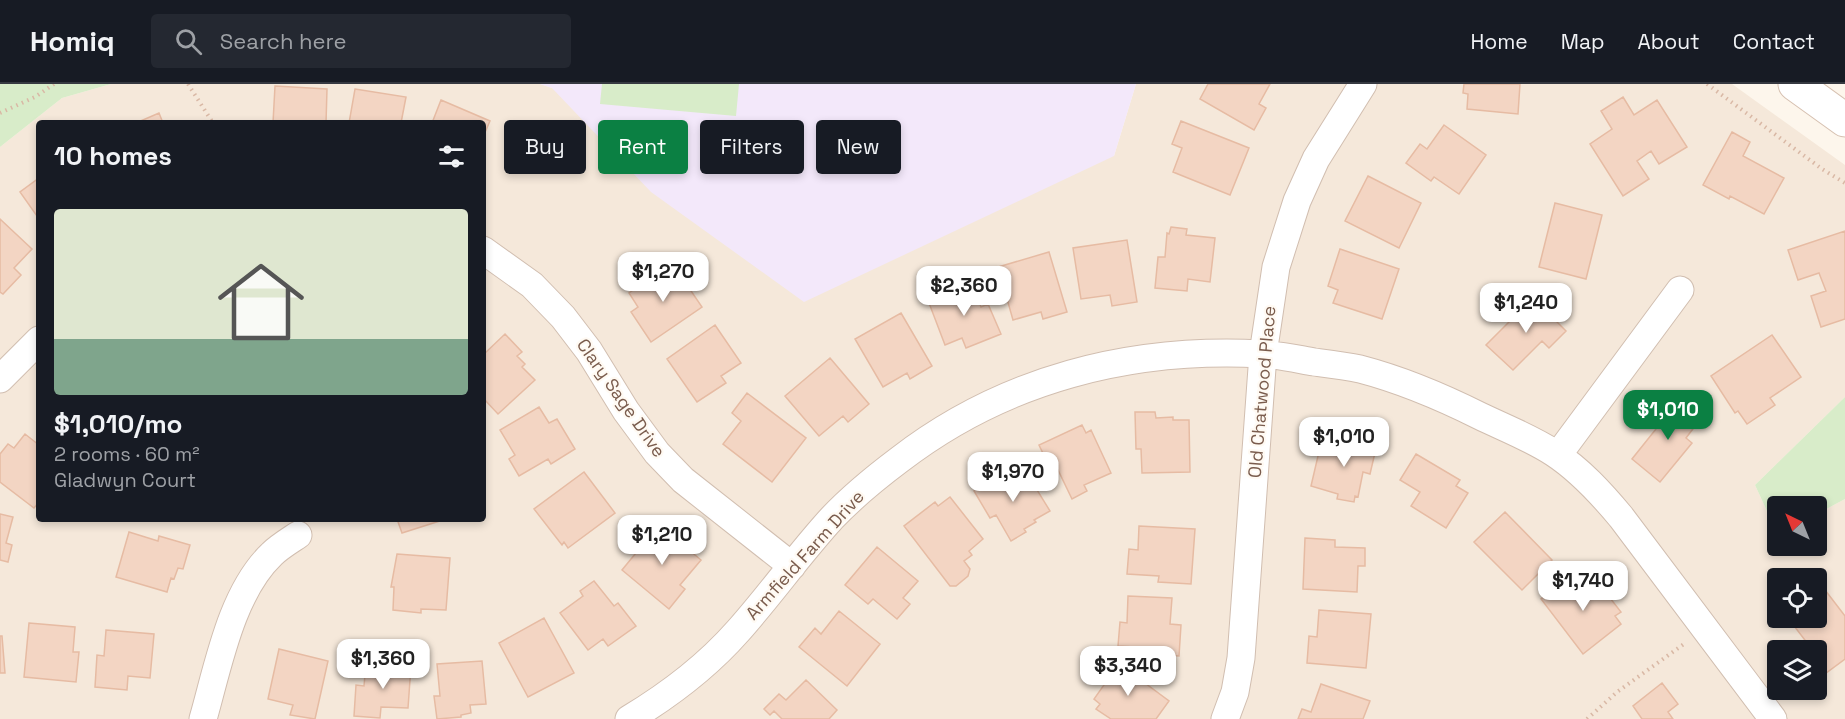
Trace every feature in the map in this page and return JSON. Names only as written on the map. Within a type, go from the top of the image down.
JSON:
[{"type":"street","name":"Old Chatwood Place","points":[[1225,719],[1234,692],[1241,658],[1263,354],[1275,267],[1296,201],[1316,159],[1363,84]]},
{"type":"street","points":[[1795,84],[1845,120]]},
{"type":"street","name":"Clary Sage Drive","points":[[486,252],[532,285],[563,317],[589,351],[632,420],[657,453],[683,480],[792,566]]},
{"type":"street","points":[[1558,455],[1680,290]]},
{"type":"street","points":[[0,379],[36,343]]},
{"type":"street","name":"Armfield Farm Drive","points":[[629,719],[701,668],[737,633],[833,518],[866,486],[902,458],[958,422],[1022,390],[1071,373],[1120,361],[1170,355],[1263,354],[1359,369],[1408,384],[1449,400],[1558,455],[1595,486],[1773,719]]},
{"type":"street","points":[[202,719],[236,608],[251,578],[272,554],[298,535]]},
{"type":"path","points":[[0,113],[35,97],[54,84]]},
{"type":"path","points":[[188,84],[211,120]]},
{"type":"path","points":[[1707,84],[1822,169],[1845,183]]},
{"type":"path","points":[[1587,719],[1617,692],[1705,629]]},
{"type":"shaded area","points":[[111,84],[540,84],[552,88],[816,120],[816,174],[901,174],[901,130],[1114,156],[1136,84],[1732,84],[1845,165],[1845,397],[1755,485],[1767,511],[1767,556],[1827,556],[1827,509],[1845,499],[1845,719],[0,719],[0,147],[62,98]]},
{"type":"shaded area","points":[[540,84],[1136,84],[1114,156],[804,302],[651,192],[634,174],[688,174],[688,120],[598,120],[598,136],[586,124],[586,120],[582,120],[552,88]]},
{"type":"green space","points":[[0,84],[111,84],[62,98],[0,147]]},
{"type":"green space","points":[[602,84],[739,84],[736,116],[600,104]]},
{"type":"green space","points":[[1845,397],[1845,499],[1827,509],[1827,496],[1767,496],[1767,511],[1755,485]]},
{"type":"building","points":[[1208,84],[1270,84],[1259,104],[1266,108],[1254,130],[1200,99]]},
{"type":"building","points":[[1464,84],[1520,84],[1518,114],[1467,109],[1468,94],[1463,93]]},
{"type":"building","points":[[275,86],[327,89],[326,120],[273,120]]},
{"type":"building","points":[[355,89],[406,97],[402,120],[350,120]]},
{"type":"building","points":[[1623,97],[1634,115],[1657,100],[1687,147],[1659,164],[1651,151],[1637,161],[1649,179],[1623,196],[1590,144],[1612,129],[1601,111]]},
{"type":"building","points":[[441,100],[490,121],[486,130],[486,120],[433,120]]},
{"type":"building","points":[[159,113],[162,120],[143,120]]},
{"type":"building","points":[[1181,121],[1249,148],[1230,195],[1173,172],[1182,148],[1172,144]]},
{"type":"building","points":[[1444,125],[1486,155],[1459,194],[1434,177],[1431,181],[1406,163],[1420,144],[1427,149]]},
{"type":"building","points":[[1732,132],[1750,142],[1743,156],[1784,178],[1764,214],[1703,185]]},
{"type":"building","points":[[1368,176],[1421,203],[1399,248],[1345,221]]},
{"type":"building","points":[[36,180],[36,215],[20,192]]},
{"type":"building","points":[[1555,203],[1602,215],[1586,279],[1539,267]]},
{"type":"building","points":[[0,219],[32,249],[14,268],[21,275],[3,294],[0,292]]},
{"type":"building","points":[[1171,227],[1187,229],[1186,235],[1215,238],[1210,282],[1188,279],[1187,291],[1155,288],[1158,257],[1165,257],[1167,233],[1169,234]]},
{"type":"building","points":[[1845,231],[1845,319],[1821,327],[1811,296],[1826,291],[1819,273],[1798,280],[1788,250]]},
{"type":"building","points":[[1127,240],[1137,302],[1112,306],[1110,295],[1081,299],[1073,248]]},
{"type":"building","points":[[1340,249],[1399,269],[1382,319],[1333,303],[1338,290],[1328,286]]},
{"type":"building","points":[[1049,252],[1067,312],[1043,319],[1041,312],[1013,320],[998,267]]},
{"type":"building","points":[[672,263],[702,307],[651,342],[631,312],[638,307],[629,293]]},
{"type":"building","points":[[967,280],[970,286],[973,285],[981,307],[988,304],[1001,334],[966,348],[962,338],[945,345],[929,303],[943,298],[942,295],[954,290],[952,286]]},
{"type":"building","points":[[1533,298],[1566,331],[1549,348],[1542,341],[1513,370],[1486,345]]},
{"type":"building","points":[[901,313],[932,366],[910,379],[907,373],[883,387],[855,339]]},
{"type":"building","points":[[715,325],[741,363],[721,376],[726,383],[697,402],[667,359]]},
{"type":"building","points":[[505,334],[522,352],[517,356],[525,364],[522,367],[535,380],[498,414],[486,401],[486,352]]},
{"type":"building","points":[[1772,335],[1801,377],[1770,398],[1775,405],[1747,424],[1738,411],[1735,413],[1711,376]]},
{"type":"building","points":[[830,358],[869,404],[848,422],[843,416],[819,436],[785,396]]},
{"type":"building","points":[[747,393],[806,438],[772,482],[723,444],[741,421],[732,413]]},
{"type":"building","points":[[1680,399],[1702,417],[1686,438],[1692,443],[1660,482],[1632,459]]},
{"type":"building","points":[[539,407],[549,423],[557,419],[575,449],[551,464],[548,459],[519,476],[509,459],[515,455],[500,430]]},
{"type":"building","points":[[1135,412],[1155,412],[1156,418],[1173,417],[1173,420],[1189,420],[1190,472],[1142,473],[1141,449],[1136,449]]},
{"type":"building","points":[[1082,425],[1086,433],[1091,430],[1111,473],[1084,485],[1087,491],[1072,499],[1058,470],[1052,472],[1039,445]]},
{"type":"building","points":[[25,434],[36,443],[36,506],[34,508],[0,482],[0,454],[8,444],[14,448]]},
{"type":"building","points":[[1347,438],[1377,444],[1370,474],[1363,472],[1358,497],[1355,496],[1354,502],[1337,499],[1338,494],[1311,486],[1321,443],[1345,447]]},
{"type":"building","points":[[1416,454],[1460,480],[1456,486],[1468,493],[1446,528],[1411,506],[1420,492],[1400,480]]},
{"type":"building","points":[[584,472],[615,513],[568,548],[564,542],[562,545],[534,509]]},
{"type":"building","points":[[1007,472],[1012,480],[1026,472],[1050,511],[1034,520],[1036,522],[1024,529],[1026,532],[1011,541],[996,515],[990,518],[974,491]]},
{"type":"building","points":[[950,497],[983,539],[969,551],[972,555],[964,561],[970,569],[968,576],[956,586],[950,586],[904,526],[935,502],[938,506]]},
{"type":"building","points":[[1505,512],[1552,560],[1522,590],[1474,542]]},
{"type":"building","points":[[0,514],[13,517],[6,543],[12,545],[8,562],[0,560]]},
{"type":"building","points":[[398,522],[437,522],[402,533]]},
{"type":"building","points":[[659,525],[701,560],[680,585],[685,589],[669,609],[622,570]]},
{"type":"building","points":[[1139,526],[1195,529],[1191,584],[1158,582],[1159,576],[1127,574],[1129,549],[1138,550]]},
{"type":"building","points":[[129,532],[158,541],[159,536],[190,545],[183,569],[178,568],[174,579],[171,578],[167,592],[116,577]]},
{"type":"building","points":[[1305,538],[1335,540],[1335,547],[1365,548],[1365,566],[1358,566],[1357,592],[1303,589]]},
{"type":"building","points":[[877,547],[918,581],[903,598],[910,604],[897,619],[873,599],[868,604],[845,585]]},
{"type":"building","points":[[397,554],[450,558],[446,610],[421,609],[421,613],[393,610],[394,587],[391,587]]},
{"type":"building","points":[[1575,572],[1591,592],[1600,585],[1621,612],[1615,616],[1621,624],[1583,654],[1541,599]]},
{"type":"building","points":[[594,581],[614,606],[618,603],[636,626],[608,646],[603,639],[588,650],[560,613],[583,596],[580,591]]},
{"type":"building","points":[[1827,593],[1845,616],[1845,659],[1827,672],[1827,640],[1805,640],[1796,628],[1827,628]]},
{"type":"building","points":[[1128,596],[1172,598],[1170,624],[1181,625],[1179,656],[1150,654],[1150,648],[1118,646],[1120,622],[1127,623]]},
{"type":"building","points":[[1319,610],[1371,614],[1366,668],[1307,663],[1309,636],[1317,637]]},
{"type":"building","points":[[839,611],[880,644],[847,686],[799,647],[815,628],[821,634]]},
{"type":"building","points":[[544,618],[574,673],[528,697],[499,643]]},
{"type":"building","points":[[29,623],[75,627],[73,652],[79,652],[76,682],[24,677]]},
{"type":"building","points":[[106,630],[154,634],[150,678],[128,676],[127,690],[95,687],[97,655],[104,656]]},
{"type":"building","points":[[0,636],[2,636],[5,673],[0,673]]},
{"type":"building","points":[[279,649],[328,661],[315,719],[290,715],[293,705],[268,699]]},
{"type":"building","points":[[482,661],[486,704],[470,705],[471,713],[461,715],[461,717],[437,719],[434,696],[440,696],[437,664]]},
{"type":"building","points":[[366,663],[411,666],[408,708],[381,707],[380,718],[354,716],[356,685],[364,686]]},
{"type":"building","points":[[1105,665],[1120,677],[1126,669],[1169,701],[1156,719],[1111,719],[1096,709],[1100,704],[1094,699],[1104,685],[1095,679]]},
{"type":"building","points":[[806,680],[837,710],[829,719],[782,719],[774,711],[770,715],[764,709],[779,694],[786,700]]},
{"type":"building","points":[[1662,683],[1678,704],[1668,712],[1673,719],[1642,719],[1633,706]]},
{"type":"building","points":[[1321,684],[1370,701],[1363,719],[1298,719],[1302,709],[1311,712]]}]
